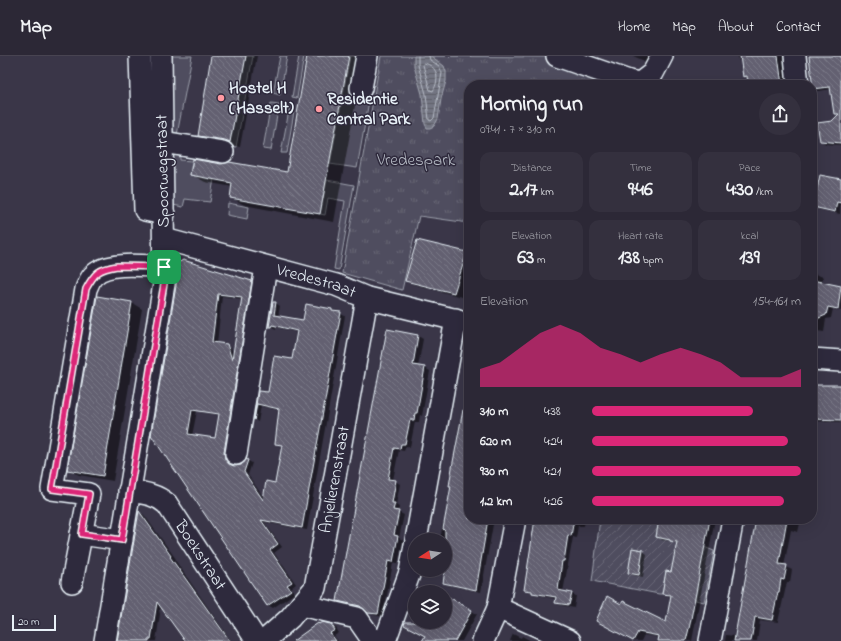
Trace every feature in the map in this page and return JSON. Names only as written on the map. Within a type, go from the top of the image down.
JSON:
[{"type":"street","points":[[140,56],[145,210],[164,214]]},
{"type":"street","name":"Spoorwegstraat","points":[[105,641],[164,284],[161,56]]},
{"type":"street","points":[[361,88],[367,56]]},
{"type":"street","points":[[557,56],[627,80]]},
{"type":"street","points":[[644,80],[653,73],[662,56]]},
{"type":"street","points":[[795,56],[797,80]]},
{"type":"street","points":[[163,142],[223,152]]},
{"type":"street","name":"Vredestraat","points":[[164,240],[336,285],[367,298],[462,321]]},
{"type":"street","points":[[72,582],[89,494],[52,489],[86,289],[93,275],[106,268],[117,266],[164,267]]},
{"type":"street","points":[[236,454],[266,267]]},
{"type":"street","name":"Anjelierenstraat","points":[[264,641],[290,618],[315,588],[367,298]]},
{"type":"street","points":[[417,533],[462,321]]},
{"type":"street","points":[[817,359],[841,361]]},
{"type":"street","name":"Boekstraat","points":[[129,491],[154,495],[167,504],[257,641]]},
{"type":"street","points":[[483,641],[498,608],[514,524]]},
{"type":"street","points":[[710,641],[731,524]]},
{"type":"street","points":[[82,534],[122,540]]},
{"type":"street","points":[[385,641],[408,577]]},
{"type":"street","points":[[301,605],[357,618],[373,641]]},
{"type":"street","points":[[498,608],[570,641]]},
{"type":"green space","points":[[171,56],[192,56],[177,135],[172,134]]},
{"type":"green space","points":[[246,56],[253,56],[236,147],[229,146]]},
{"type":"green space","points":[[280,56],[287,56],[280,95],[273,93]]},
{"type":"green space","points":[[299,56],[304,56],[297,98],[292,97]]},
{"type":"green space","points":[[350,56],[377,56],[357,168],[330,164]]},
{"type":"green space","name":"Vredespark","points":[[381,56],[551,57],[620,80],[464,80],[464,222],[419,216],[402,290],[342,273]]},
{"type":"green space","points":[[271,103],[279,104],[271,150],[263,149]]},
{"type":"green space","points":[[290,105],[295,106],[287,153],[281,153]]},
{"type":"green space","points":[[175,153],[180,153],[180,160],[192,161],[190,175],[214,179],[210,202],[185,199],[183,207],[173,205],[172,155]]},
{"type":"green space","points":[[327,180],[354,185],[339,270],[334,269],[345,201],[328,198],[325,215],[320,214]]},
{"type":"green space","points":[[228,203],[249,207],[247,219],[227,215]]},
{"type":"green space","points":[[599,524],[669,524],[672,528],[658,526],[656,537],[677,542],[674,558],[704,547],[714,551],[704,602],[695,600],[698,584],[665,577],[662,594],[592,581]]},
{"type":"water","points":[[414,56],[431,56],[444,66],[446,72],[446,81],[438,119],[434,126],[430,128],[427,128],[425,124],[422,94],[414,66]]},
{"type":"building","name":"Hostel H (Hasselt)","points":[[211,56],[246,56],[230,142],[198,136]]},
{"type":"building","name":"Residentie Central Park","points":[[307,56],[349,56],[320,214],[230,198],[232,183],[190,175],[193,159],[221,164],[229,162],[287,172]]},
{"type":"building","points":[[740,56],[778,56],[781,80],[747,80],[747,76],[743,77]]},
{"type":"building","points":[[809,56],[841,56],[841,143],[820,141],[817,123],[832,121],[839,114],[834,114],[830,87],[817,89],[817,80],[812,80]]},
{"type":"building","points":[[820,175],[841,179],[841,203],[837,202],[835,212],[817,208],[817,189]]},
{"type":"building","points":[[417,240],[464,251],[464,261],[454,293],[405,281]]},
{"type":"building","points":[[183,260],[252,281],[224,452],[225,459],[229,464],[234,466],[241,465],[246,459],[248,460],[244,472],[263,500],[266,481],[275,483],[282,445],[275,444],[279,409],[257,404],[254,420],[258,391],[268,392],[274,356],[292,359],[297,331],[272,325],[269,327],[273,302],[276,302],[274,315],[303,320],[306,304],[341,312],[302,528],[261,520],[278,544],[270,550],[292,582],[287,585],[291,590],[267,606],[151,435],[176,286],[178,263]],"holes":[[[218,294],[242,297],[232,360],[227,344],[212,342]],[[192,410],[219,414],[215,438],[188,434]]]},
{"type":"building","points":[[817,281],[841,286],[838,309],[828,307],[826,315],[817,319]]},
{"type":"building","points":[[97,296],[132,302],[103,476],[67,470]]},
{"type":"building","points":[[387,329],[418,335],[413,365],[425,367],[417,413],[415,413],[414,420],[410,420],[405,444],[401,444],[400,449],[394,448],[388,479],[396,480],[392,503],[395,503],[393,510],[399,511],[394,535],[398,536],[393,562],[388,561],[378,614],[368,613],[360,606],[337,601]]},
{"type":"building","points":[[817,385],[841,385],[841,420],[817,419]]},
{"type":"building","points":[[464,410],[464,524],[487,524],[476,590],[443,583],[444,577],[452,577],[452,533],[445,533],[443,529],[451,486],[449,486]]},
{"type":"building","points":[[139,511],[230,641],[185,641],[157,602],[151,639],[149,639],[149,641],[117,641]]},
{"type":"building","points":[[534,524],[573,524],[571,536],[568,535],[564,561],[562,561],[558,590],[572,593],[569,605],[555,603],[556,597],[532,593],[532,591],[524,590]]},
{"type":"building","points":[[658,524],[709,524],[686,641],[658,641],[659,636],[638,632],[633,641],[596,621],[607,596],[621,604],[623,601],[666,622],[671,595],[662,594],[666,571],[671,572],[677,542],[656,537]]},
{"type":"building","points":[[755,524],[786,524],[779,564],[787,565],[784,580],[781,579],[772,620],[755,617],[751,641],[734,641]]},
{"type":"building","points":[[632,548],[643,550],[639,575],[628,573]]},
{"type":"building","points":[[452,599],[472,610],[455,641],[422,641],[425,636],[412,629],[452,629]]},
{"type":"building","points":[[322,622],[331,624],[335,630],[330,633],[336,641],[293,641],[318,623],[319,624]]},
{"type":"building","points":[[405,622],[408,622],[408,627],[404,625]]},
{"type":"place","name":"Hostel H (Hasselt)","points":[[221,98]]},
{"type":"place","name":"Residentie Central Park","points":[[319,109]]},
{"type":"route","points":[[117,266],[164,267],[164,284],[122,540],[82,534],[89,494],[52,489],[86,289],[93,275],[106,268],[117,266]]}]
